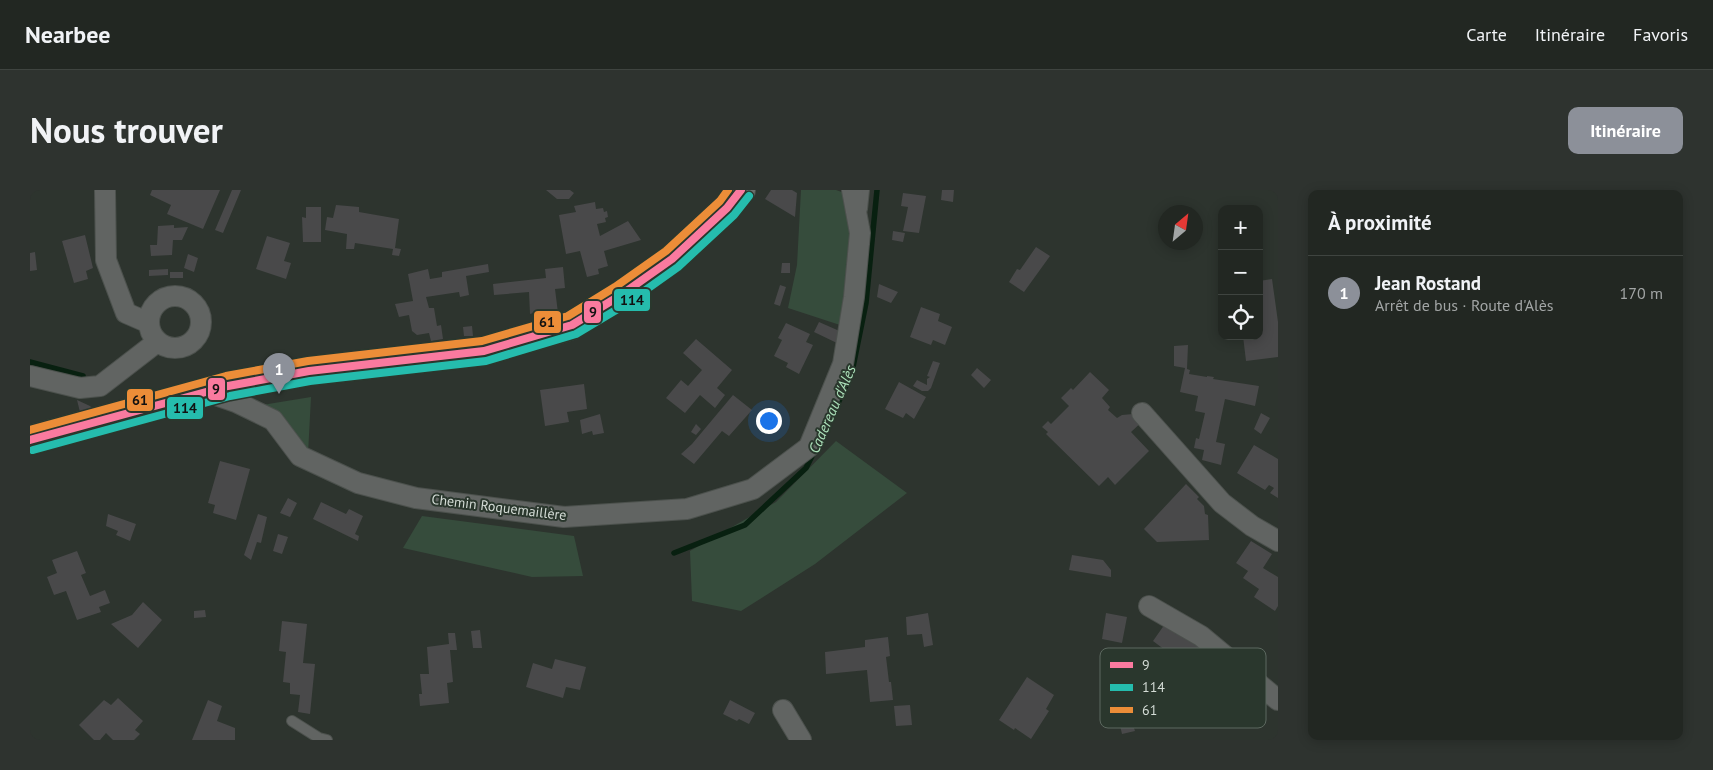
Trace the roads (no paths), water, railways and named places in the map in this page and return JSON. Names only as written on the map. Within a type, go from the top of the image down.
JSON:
[{"type":"main road","points":[[30,440],[228,386],[309,370],[484,351],[572,324],[621,295],[672,259],[727,208],[741,190]]},
{"type":"street","points":[[105,190],[106,260],[126,313],[149,323]]},
{"type":"street","name":"Chemin Roquemaillère","points":[[207,392],[236,402],[273,420],[300,456],[358,483],[416,498],[564,517],[687,509],[753,489],[810,447],[844,364],[854,297],[860,232],[852,190]]},
{"type":"street","points":[[180,297],[188,299],[201,318],[201,326],[194,340],[187,345],[172,348],[157,342],[150,330],[149,323],[153,308],[165,298],[180,297]]},
{"type":"street","points":[[30,376],[80,388],[100,386],[157,342]]},
{"type":"street","points":[[1142,413],[1222,503],[1252,526],[1278,541]]},
{"type":"street","points":[[1149,606],[1201,636],[1215,648]]},
{"type":"street","points":[[1266,690],[1278,700]]},
{"type":"street","points":[[783,710],[801,740]]},
{"type":"lane","points":[[860,232],[864,190]]},
{"type":"lane","points":[[292,721],[319,738],[327,740]]},
{"type":"waterway","name":"Cadereau d'Alès","points":[[834,412],[852,372],[866,303],[877,190]]},
{"type":"waterway","name":"Cadereau d'Alès","points":[[30,362],[83,376]]},
{"type":"waterway","name":"Cadereau d'Alès","points":[[674,553],[745,525],[806,468],[814,452]]},
{"type":"place","name":"Jean Rostand","points":[[279,394]]}]
